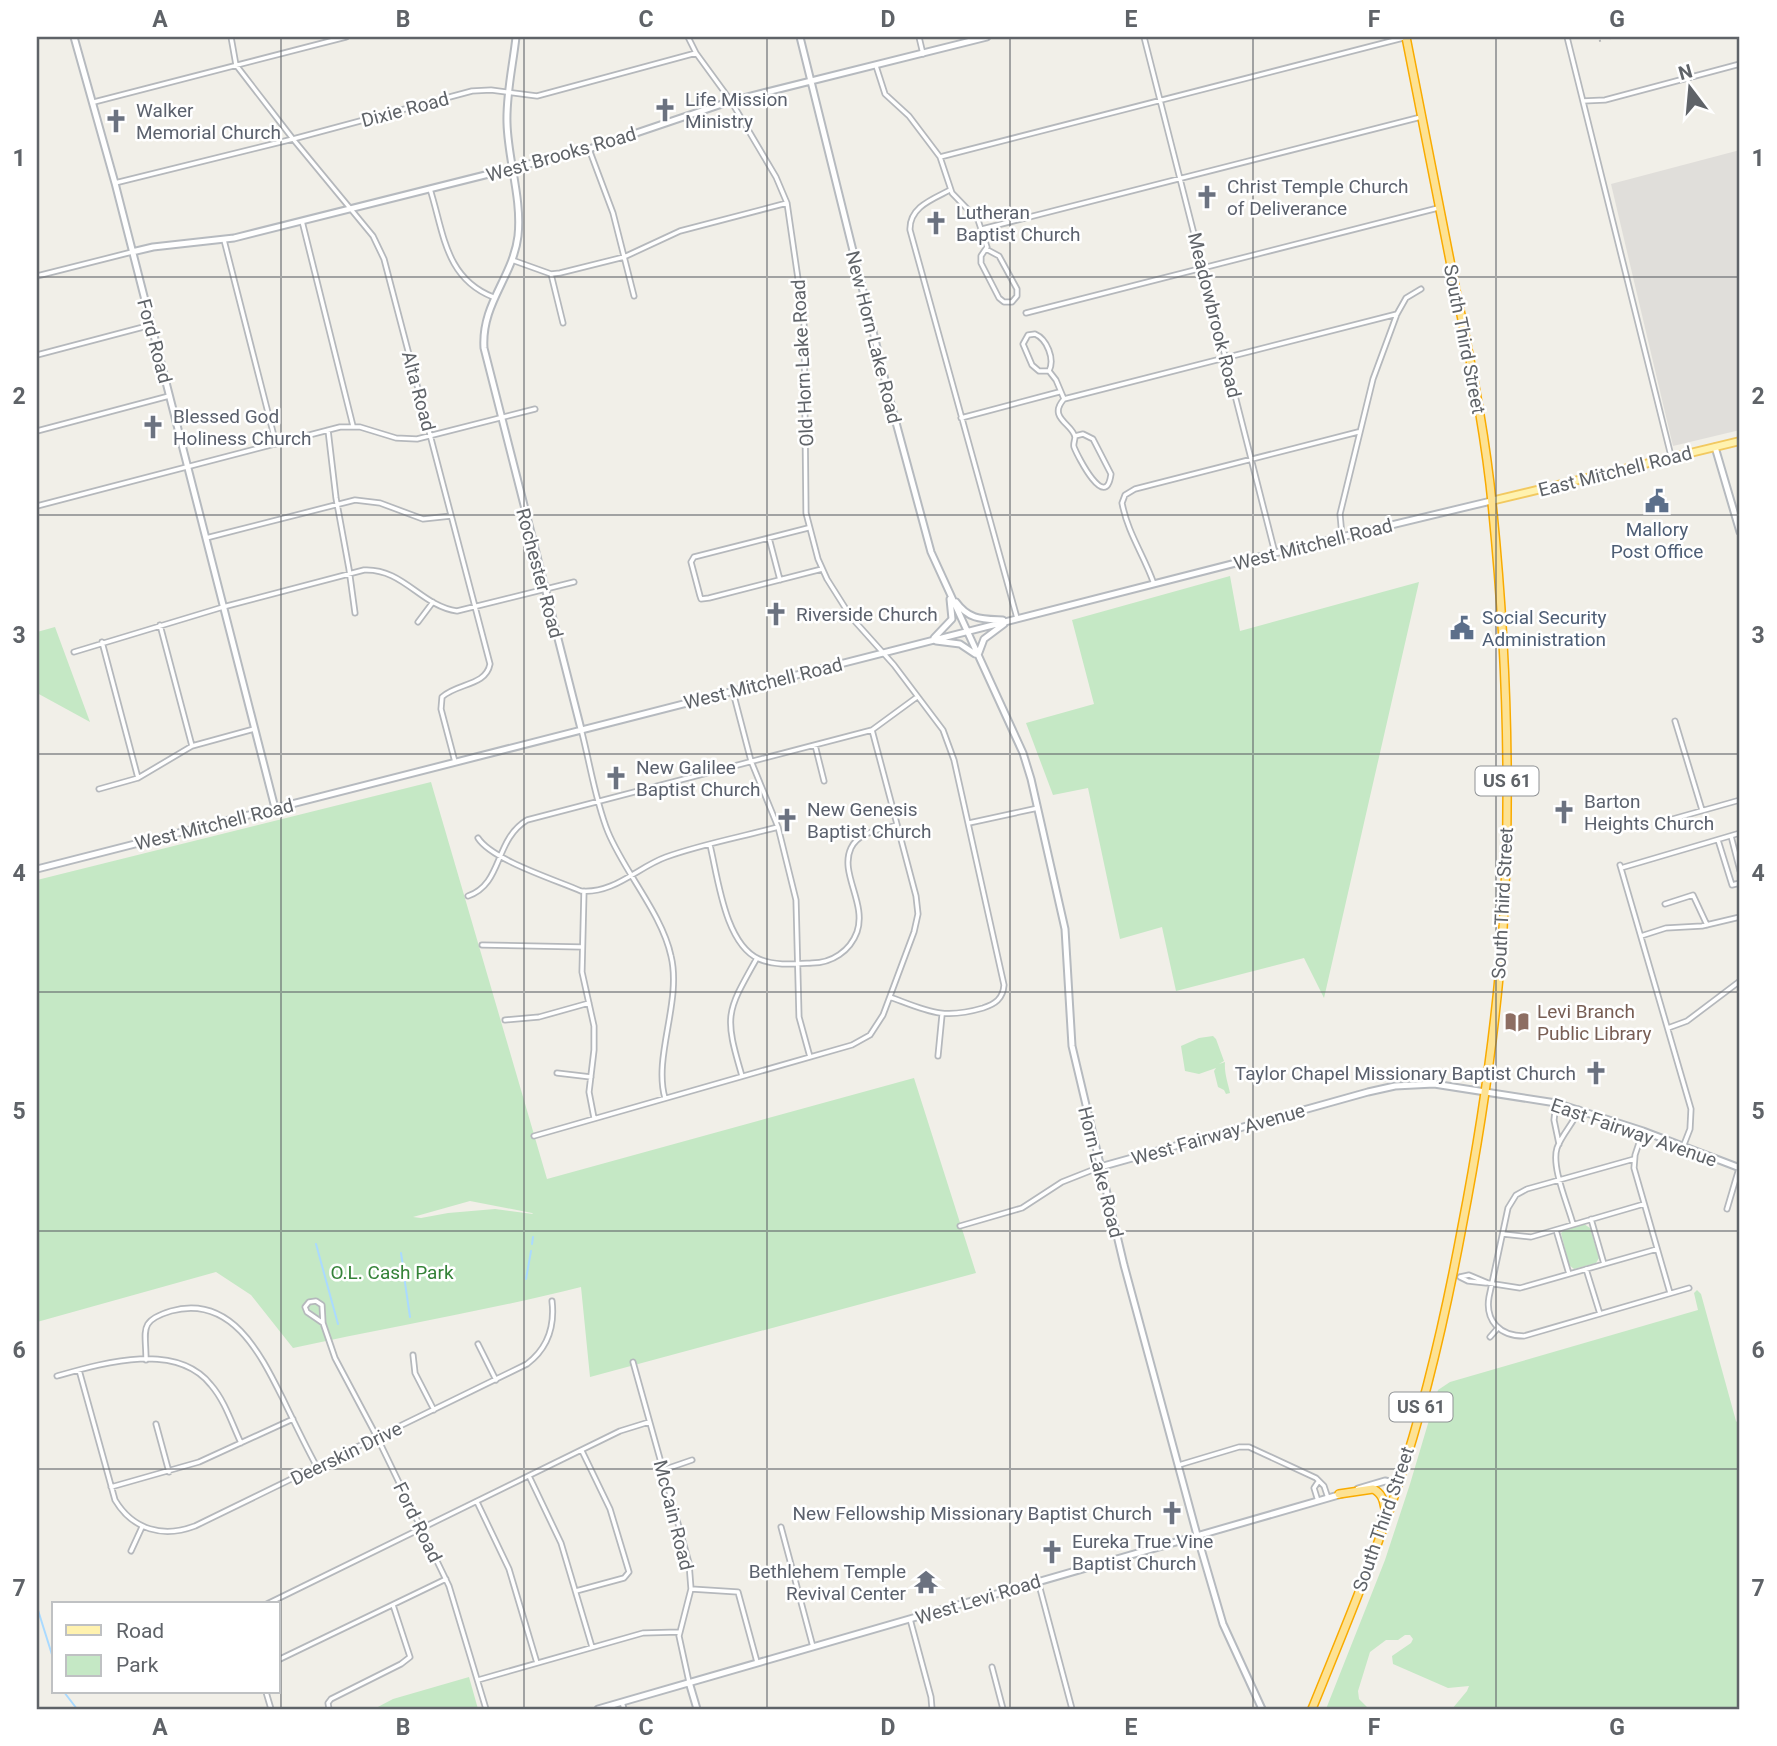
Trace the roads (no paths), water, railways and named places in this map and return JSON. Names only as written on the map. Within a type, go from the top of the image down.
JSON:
[{"type":"highway","name":"South Third Street","points":[[1312,1709],[1399,1484],[1457,1276],[1486,1092],[1502,933],[1507,797],[1505,662],[1491,501],[1476,390],[1407,37]]},
{"type":"highway","points":[[1339,1494],[1377,1490],[1383,1498],[1387,1516]]},
{"type":"main road","name":"East Mitchell Road","points":[[1491,501],[1740,441]]},
{"type":"street","name":"Ford Road","points":[[74,37],[94,102],[275,808]]},
{"type":"street","name":"Alta Road","points":[[231,37],[236,65],[373,236],[384,259],[490,664],[489,671],[483,678],[450,690],[442,697],[441,709],[455,762]]},
{"type":"street","points":[[94,102],[346,37]]},
{"type":"street","name":"Rochester Road","points":[[516,37],[507,124],[519,224],[512,260],[493,297],[485,321],[483,346],[608,833],[665,937],[673,963],[674,983],[662,1082],[665,1098]]},
{"type":"street","name":"Old Horn Lake Road","points":[[688,37],[696,53],[731,101],[783,190],[787,203],[804,320],[805,506],[808,528],[822,569],[854,622],[917,696],[947,740],[1003,982],[1001,997],[993,1004],[960,1014],[942,1014]]},
{"type":"street","name":"New Horn Lake Road","points":[[800,37],[931,552],[967,631]]},
{"type":"street","points":[[919,37],[923,54]]},
{"type":"street","name":"West Brooks Road","points":[[132,252],[166,245],[224,240],[430,189],[589,149],[731,101],[987,37]]},
{"type":"street","name":"Meadowbrook Road","points":[[1144,37],[1275,553]]},
{"type":"street","points":[[940,157],[1407,37]]},
{"type":"street","points":[[1567,37],[1671,458]]},
{"type":"street","name":"Dixie Road","points":[[115,183],[472,91],[537,96],[696,53]]},
{"type":"street","points":[[1583,101],[1605,100],[1740,64]]},
{"type":"street","points":[[876,66],[885,94],[909,116],[940,157],[950,190],[959,203],[975,217],[982,229],[986,249],[981,265],[999,298],[1004,302],[1012,302],[1017,296],[1017,289],[998,254],[986,249]]},
{"type":"street","points":[[982,229],[1422,117]]},
{"type":"street","points":[[589,149],[612,213],[634,296]]},
{"type":"street","points":[[430,189],[455,267],[468,283],[493,297]]},
{"type":"street","points":[[950,190],[918,208],[909,226],[1017,618]]},
{"type":"street","points":[[512,260],[551,274],[624,257],[680,231],[787,203]]},
{"type":"street","points":[[1026,313],[1440,208]]},
{"type":"street","points":[[302,221],[353,426]]},
{"type":"street","points":[[224,240],[276,443]]},
{"type":"street","points":[[37,276],[132,252]]},
{"type":"street","points":[[551,274],[563,323]]},
{"type":"street","points":[[1342,536],[1340,514],[1373,379],[1397,314],[1410,294],[1421,289]]},
{"type":"street","points":[[1075,436],[1083,434],[1093,439],[1111,474],[1108,484],[1100,486],[1093,482],[1074,446],[1075,436],[1060,415],[1059,406],[1064,399],[1397,314]]},
{"type":"street","points":[[37,355],[151,325]]},
{"type":"street","points":[[1035,334],[1042,338],[1052,359],[1049,371],[1039,371],[1034,367],[1023,344],[1028,335],[1035,334]]},
{"type":"street","points":[[1049,371],[1064,399]]},
{"type":"street","points":[[961,418],[1059,392]]},
{"type":"street","points":[[37,431],[169,396]]},
{"type":"street","points":[[37,506],[328,430],[353,426],[401,439],[430,436],[535,409]]},
{"type":"street","points":[[328,430],[355,613]]},
{"type":"street","points":[[1154,584],[1146,561],[1127,527],[1122,503],[1125,495],[1135,489],[1358,432]]},
{"type":"street","points":[[1715,446],[1740,532]]},
{"type":"street","points":[[206,538],[355,500],[380,503],[423,519],[451,516]]},
{"type":"street","name":"West Mitchell Road","points":[[37,869],[1009,620],[1491,501]]},
{"type":"street","points":[[808,528],[692,558],[701,599],[822,569]]},
{"type":"street","points":[[769,537],[780,580]]},
{"type":"street","points":[[74,652],[223,607],[368,570],[386,572],[399,578],[433,602],[453,611],[475,608],[574,582]]},
{"type":"street","points":[[949,593],[970,617],[1009,620]]},
{"type":"street","points":[[929,641],[952,619],[949,593]]},
{"type":"street","points":[[418,622],[433,602]]},
{"type":"street","points":[[929,641],[960,644],[978,657],[979,648],[986,636],[1009,620]]},
{"type":"street","points":[[160,625],[192,746]]},
{"type":"street","name":"Horn Lake Road","points":[[967,631],[1023,753],[1065,930],[1072,1046],[1124,1265],[1223,1624],[1262,1709]]},
{"type":"street","points":[[102,642],[138,778]]},
{"type":"street","points":[[733,691],[751,761],[778,827],[798,907],[799,1017],[810,1057]]},
{"type":"street","points":[[468,896],[486,885],[509,835],[527,820],[872,730],[917,696]]},
{"type":"street","points":[[1675,721],[1702,810]]},
{"type":"street","points":[[99,789],[138,778],[192,746],[254,729]]},
{"type":"street","points":[[534,1136],[852,1045],[868,1037],[878,1025],[914,932],[918,914],[916,896],[872,730]]},
{"type":"street","points":[[815,745],[824,781]]},
{"type":"street","points":[[1669,820],[1740,800]]},
{"type":"street","points":[[968,823],[1038,808]]},
{"type":"street","points":[[710,845],[732,930],[740,944],[757,958],[775,963],[829,960],[851,943],[858,929],[860,916],[848,864],[850,849],[864,835],[898,825]]},
{"type":"street","points":[[478,838],[487,849],[500,856],[584,891],[608,888],[666,857],[778,827]]},
{"type":"street","points":[[1683,1147],[1690,1129],[1691,1109],[1620,867],[1740,833]]},
{"type":"street","points":[[1731,836],[1740,871]]},
{"type":"street","points":[[1718,840],[1732,885],[1740,883]]},
{"type":"street","points":[[584,891],[582,972],[595,1036],[590,1096],[595,1118]]},
{"type":"street","points":[[1665,904],[1693,895],[1707,925]]},
{"type":"street","points":[[1641,936],[1666,928],[1707,925],[1740,917]]},
{"type":"street","points":[[482,945],[582,947]]},
{"type":"street","points":[[742,1076],[730,1036],[730,1017],[734,1001],[757,958]]},
{"type":"street","points":[[1668,1028],[1687,1021],[1740,981]]},
{"type":"street","points":[[890,997],[942,1014],[938,1056]]},
{"type":"street","points":[[505,1020],[539,1017],[589,1003]]},
{"type":"street","points":[[557,1073],[591,1077]]},
{"type":"street","name":"West Fairway Avenue","points":[[960,1226],[1026,1206],[1067,1179],[1100,1167],[1384,1088],[1434,1084],[1486,1092]]},
{"type":"street","name":"East Fairway Avenue","points":[[1486,1092],[1556,1102],[1580,1109],[1740,1167]]},
{"type":"street","points":[[1556,1102],[1554,1116],[1559,1144],[1556,1161],[1573,1224]]},
{"type":"street","points":[[1559,1144],[1575,1122],[1580,1109]]},
{"type":"street","points":[[1556,1129],[1568,1130]]},
{"type":"street","points":[[1643,1131],[1634,1159],[1670,1293]]},
{"type":"street","points":[[1634,1159],[1524,1190],[1516,1195],[1508,1208],[1490,1283],[1488,1308],[1492,1321],[1497,1329],[1524,1336],[1689,1288]]},
{"type":"street","points":[[1727,1209],[1740,1167]]},
{"type":"street","points":[[1503,1234],[1528,1237],[1644,1204]]},
{"type":"street","points":[[1591,1219],[1604,1264]]},
{"type":"street","points":[[1556,1230],[1569,1274]]},
{"type":"street","points":[[1457,1276],[1469,1275],[1490,1283],[1523,1287],[1657,1249]]},
{"type":"street","points":[[1587,1269],[1600,1314]]},
{"type":"street","points":[[316,1301],[322,1305],[323,1323],[307,1312],[305,1307],[309,1302],[316,1301]]},
{"type":"street","name":"Deerskin Drive","points":[[142,1527],[166,1533],[187,1529],[527,1364],[541,1351],[552,1326],[552,1301]]},
{"type":"street","points":[[146,1360],[147,1325],[151,1318],[183,1308],[212,1311],[232,1323],[255,1347],[317,1467]]},
{"type":"street","name":"Ford Road","points":[[323,1323],[329,1344],[446,1579],[457,1606],[486,1709]]},
{"type":"street","points":[[1490,1337],[1497,1329]]},
{"type":"street","points":[[478,1344],[496,1380]]},
{"type":"street","points":[[413,1355],[415,1370],[434,1410]]},
{"type":"street","points":[[57,1377],[108,1362],[146,1360],[186,1365],[202,1375],[218,1394],[242,1443]]},
{"type":"street","name":"McCain Road","points":[[633,1362],[687,1557],[691,1589],[680,1632],[681,1648],[697,1709]]},
{"type":"street","points":[[79,1370],[111,1487],[120,1508],[142,1527],[131,1551]]},
{"type":"street","points":[[111,1487],[199,1462],[293,1419]]},
{"type":"street","points":[[271,1602],[620,1432],[649,1422]]},
{"type":"street","points":[[156,1424],[169,1472]]},
{"type":"street","points":[[1179,1465],[1239,1447],[1249,1447],[1316,1478],[1324,1486],[1328,1498]]},
{"type":"street","points":[[576,1591],[624,1578],[629,1572],[609,1507],[582,1451]]},
{"type":"street","points":[[663,1470],[692,1460]]},
{"type":"street","points":[[529,1476],[561,1543],[592,1647]]},
{"type":"street","name":"West Levi Road","points":[[598,1709],[623,1706],[757,1662],[813,1648],[1385,1480],[1399,1484]]},
{"type":"street","points":[[1318,1482],[1314,1488],[1318,1501]]},
{"type":"street","points":[[477,1502],[509,1569],[537,1663]]},
{"type":"street","points":[[781,1527],[813,1648]]},
{"type":"street","points":[[280,1659],[446,1579]]},
{"type":"street","points":[[1038,1581],[1072,1709]]},
{"type":"street","points":[[691,1589],[738,1592],[757,1662]]},
{"type":"street","points":[[329,1709],[328,1703],[331,1699],[410,1657],[393,1605]]},
{"type":"street","points":[[910,1619],[932,1709]]},
{"type":"street","points":[[478,1680],[646,1632],[680,1632]]},
{"type":"street","points":[[992,1667],[1003,1709]]},
{"type":"waterway","points":[[532,1244],[533,1237]]},
{"type":"waterway","points":[[316,1244],[338,1324]]},
{"type":"waterway","points":[[526,1279],[531,1251]]},
{"type":"waterway","points":[[401,1253],[403,1266]]},
{"type":"waterway","points":[[403,1269],[410,1317]]},
{"type":"waterway","points":[[37,1607],[52,1655]]},
{"type":"waterway","points":[[66,1694],[77,1709]]},
{"type":"railway","points":[[1599,41],[1615,37]]},
{"type":"place","name":"Life Mission Ministry","points":[[665,110]]},
{"type":"place","name":"Walker Memorial Church","points":[[116,121]]},
{"type":"place","name":"Christ Temple Church of Deliverance","points":[[1207,197]]},
{"type":"place","name":"Lutheran Baptist Church","points":[[936,223]]},
{"type":"place","name":"Blessed God Holiness Church","points":[[153,427]]},
{"type":"place","name":"Mallory Post Office","points":[[1657,501]]},
{"type":"place","name":"Riverside Church","points":[[776,614]]},
{"type":"place","name":"Social Security Administration","points":[[1462,628]]},
{"type":"place","name":"New Galilee Baptist Church","points":[[616,778]]},
{"type":"place","name":"Barton Heights Church","points":[[1564,812]]},
{"type":"place","name":"New Genesis Baptist Church","points":[[787,820]]},
{"type":"place","name":"Levi Branch Public Library","points":[[1517,1022]]},
{"type":"place","name":"Taylor Chapel Missionary Baptist Church","points":[[1596,1073]]},
{"type":"place","name":"New Fellowship Missionary Baptist Church","points":[[1172,1513]]},
{"type":"place","name":"Eureka True Vine Baptist Church","points":[[1052,1552]]},
{"type":"place","name":"Bethlehem Temple Revival Center","points":[[926,1582]]},
{"type":"park label","name":"O.L. Cash Park","points":[[392,1272]]}]
